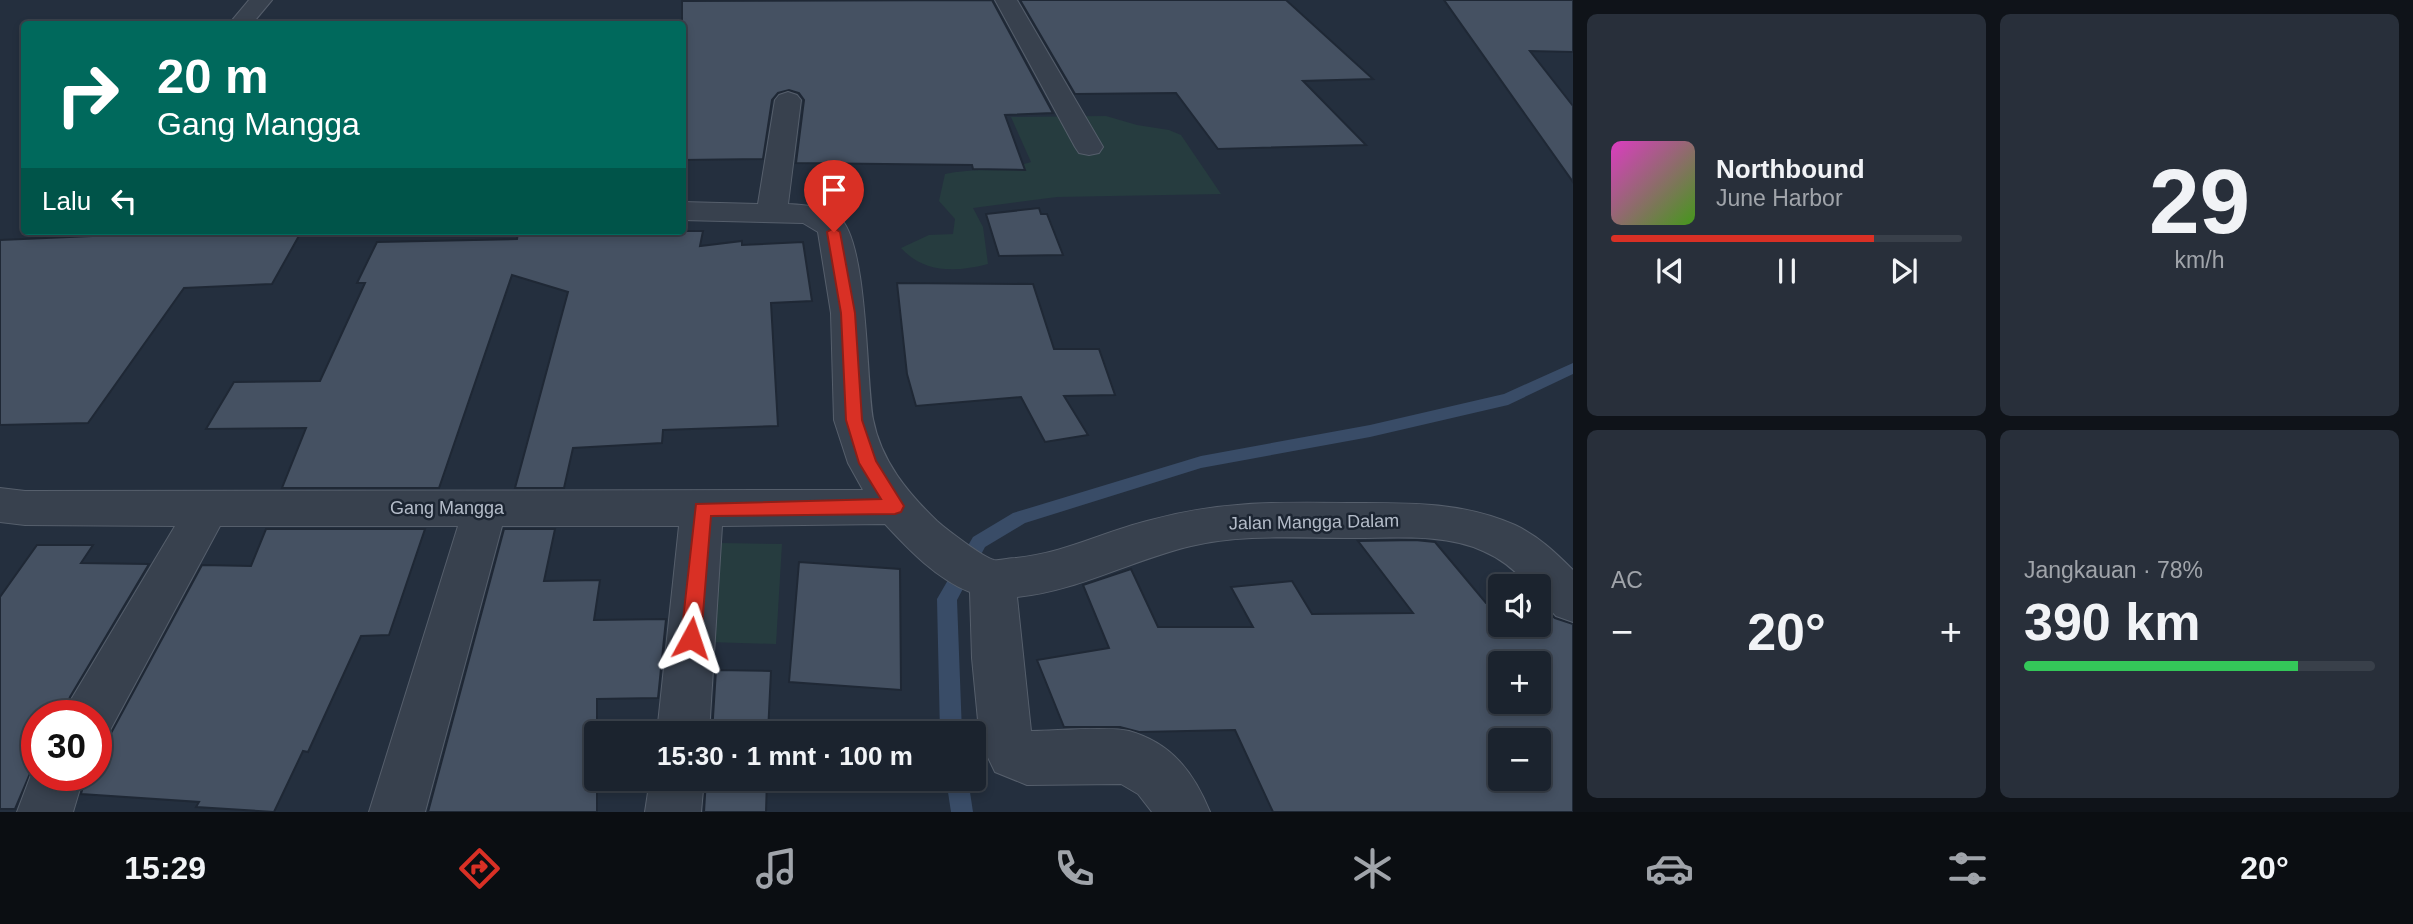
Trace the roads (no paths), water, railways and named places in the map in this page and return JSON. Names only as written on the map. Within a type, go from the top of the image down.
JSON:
[{"type":"street","points":[[243,21],[261,0]]},
{"type":"street","points":[[1006,0],[1089,147]]},
{"type":"street","points":[[772,213],[788,100]]},
{"type":"street","points":[[686,211],[809,214],[828,223],[834,232],[848,313],[854,420],[868,463],[895,506],[930,542],[985,577],[1006,741],[1014,753],[1027,758],[1127,757],[1157,775],[1177,800],[1182,812]]},
{"type":"street","name":"Gang Mangga","points":[[0,505],[24,508],[485,509],[895,506]]},
{"type":"street","points":[[99,700],[208,508]]},
{"type":"street","points":[[397,812],[485,509]]},
{"type":"street","points":[[683,721],[702,509]]},
{"type":"street","name":"Jalan Mangga Dalam","points":[[985,577],[1049,574],[1144,540],[1193,527],[1244,520],[1427,521],[1469,528],[1499,538],[1529,555],[1573,601]]},
{"type":"street","points":[[45,812],[52,791]]},
{"type":"street","points":[[673,812],[676,791]]},
{"type":"waterway","points":[[951,721],[947,599],[979,542],[1019,518],[1201,462],[1370,431],[1508,399],[1573,368]]},
{"type":"waterway","points":[[959,791],[962,812]]}]
